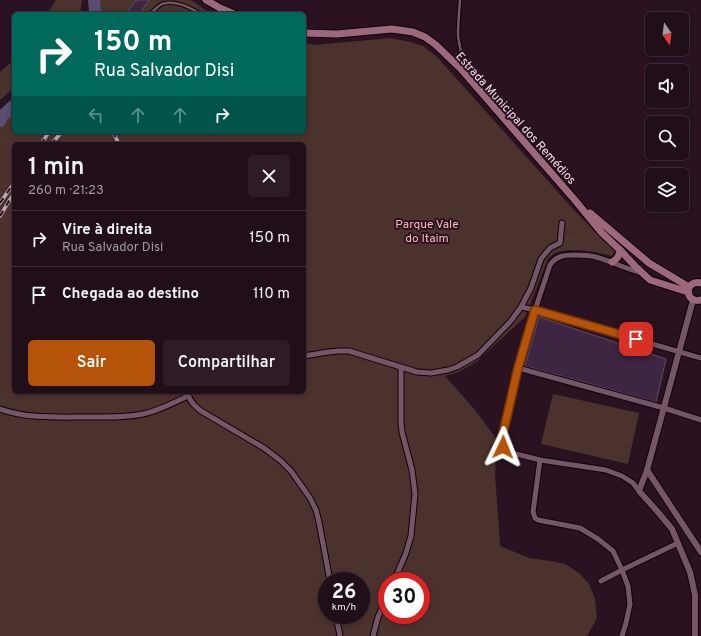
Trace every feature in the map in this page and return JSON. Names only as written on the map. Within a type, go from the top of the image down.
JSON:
[{"type":"main road","points":[[206,0],[229,12]]},
{"type":"main road","name":"Estrada Municipal dos Remédios","points":[[306,33],[337,34],[392,29],[413,32],[425,37],[462,69],[574,199],[602,234],[641,272],[650,280],[689,290]]},
{"type":"main road","name":"Estrada Municipal dos Remédios","points":[[574,199],[654,267],[689,290]]},
{"type":"main road","points":[[612,262],[617,260],[620,250]]},
{"type":"main road","points":[[641,272],[654,267]]},
{"type":"main road","points":[[701,282],[693,283],[689,290],[690,297],[693,300],[701,300]]},
{"type":"street","points":[[306,356],[328,352],[349,351],[417,372],[431,373],[457,367],[478,355],[510,322],[521,307],[531,288],[541,259],[550,248],[560,243],[562,223]]},
{"type":"street","points":[[641,272],[631,270],[589,255],[561,256],[556,258],[550,265],[518,368],[501,441],[503,447],[508,452],[540,460],[606,470],[622,476],[633,483],[658,510],[672,529],[690,572],[695,595],[695,636]]},
{"type":"street","points":[[639,491],[647,470],[693,300]]},
{"type":"street","points":[[521,307],[701,358]]},
{"type":"street","points":[[398,572],[411,536],[415,494],[412,470],[401,423],[401,368]]},
{"type":"street","points":[[518,368],[664,408],[701,420]]},
{"type":"street","points":[[0,409],[16,414],[32,416],[132,416],[152,412],[188,394],[194,405],[201,411],[264,448],[291,471],[310,498],[316,510],[328,572]]},
{"type":"street","points":[[540,460],[533,512],[535,518],[538,520],[580,528],[598,538],[613,551],[628,586],[630,604],[622,636]]},
{"type":"street","points":[[647,470],[701,552]]},
{"type":"street","points":[[601,581],[678,543]]},
{"type":"street","points":[[373,636],[378,617]]},
{"type":"street","points":[[338,624],[340,636]]},
{"type":"lane","points":[[460,0],[458,34],[462,69]]},
{"type":"lane","points":[[152,12],[162,4],[169,1],[179,1],[198,12]]},
{"type":"path","points":[[560,237],[570,237],[580,242],[587,247],[589,255]]},
{"type":"green space","points":[[56,0],[82,0],[80,12],[48,12]]},
{"type":"green space","points":[[94,0],[191,0],[208,12],[95,12]]},
{"type":"green space","name":"Parque Vale do Itaim","points":[[390,38],[423,46],[438,58],[573,209],[615,250],[612,256],[578,250],[557,252],[548,259],[525,317],[476,362],[459,372],[445,376],[475,410],[497,440],[495,475],[500,546],[529,558],[565,564],[579,573],[589,584],[595,599],[597,618],[587,636],[0,636],[0,121],[2,116],[12,108],[12,134],[306,134],[306,43],[314,45]]},
{"type":"green space","points":[[12,62],[12,90],[0,100],[0,72]]},
{"type":"green space","points":[[553,394],[639,413],[628,464],[541,444]]},
{"type":"building","points":[[136,0],[149,0],[140,12],[127,12]]},
{"type":"building","points":[[539,317],[666,359],[656,402],[525,366]]},
{"type":"waterway","points":[[94,0],[95,12]]},
{"type":"waterway","points":[[0,121],[2,116],[12,107]]},
{"type":"railway","points":[[42,142],[48,134]]},
{"type":"railway","points":[[53,142],[60,134]]},
{"type":"railway","points":[[114,134],[118,142]]},
{"type":"railway","points":[[0,203],[12,186]]},
{"type":"railway","points":[[0,216],[12,196]]},
{"type":"route","points":[[503,447],[501,441],[518,368],[535,310],[636,339]]}]
